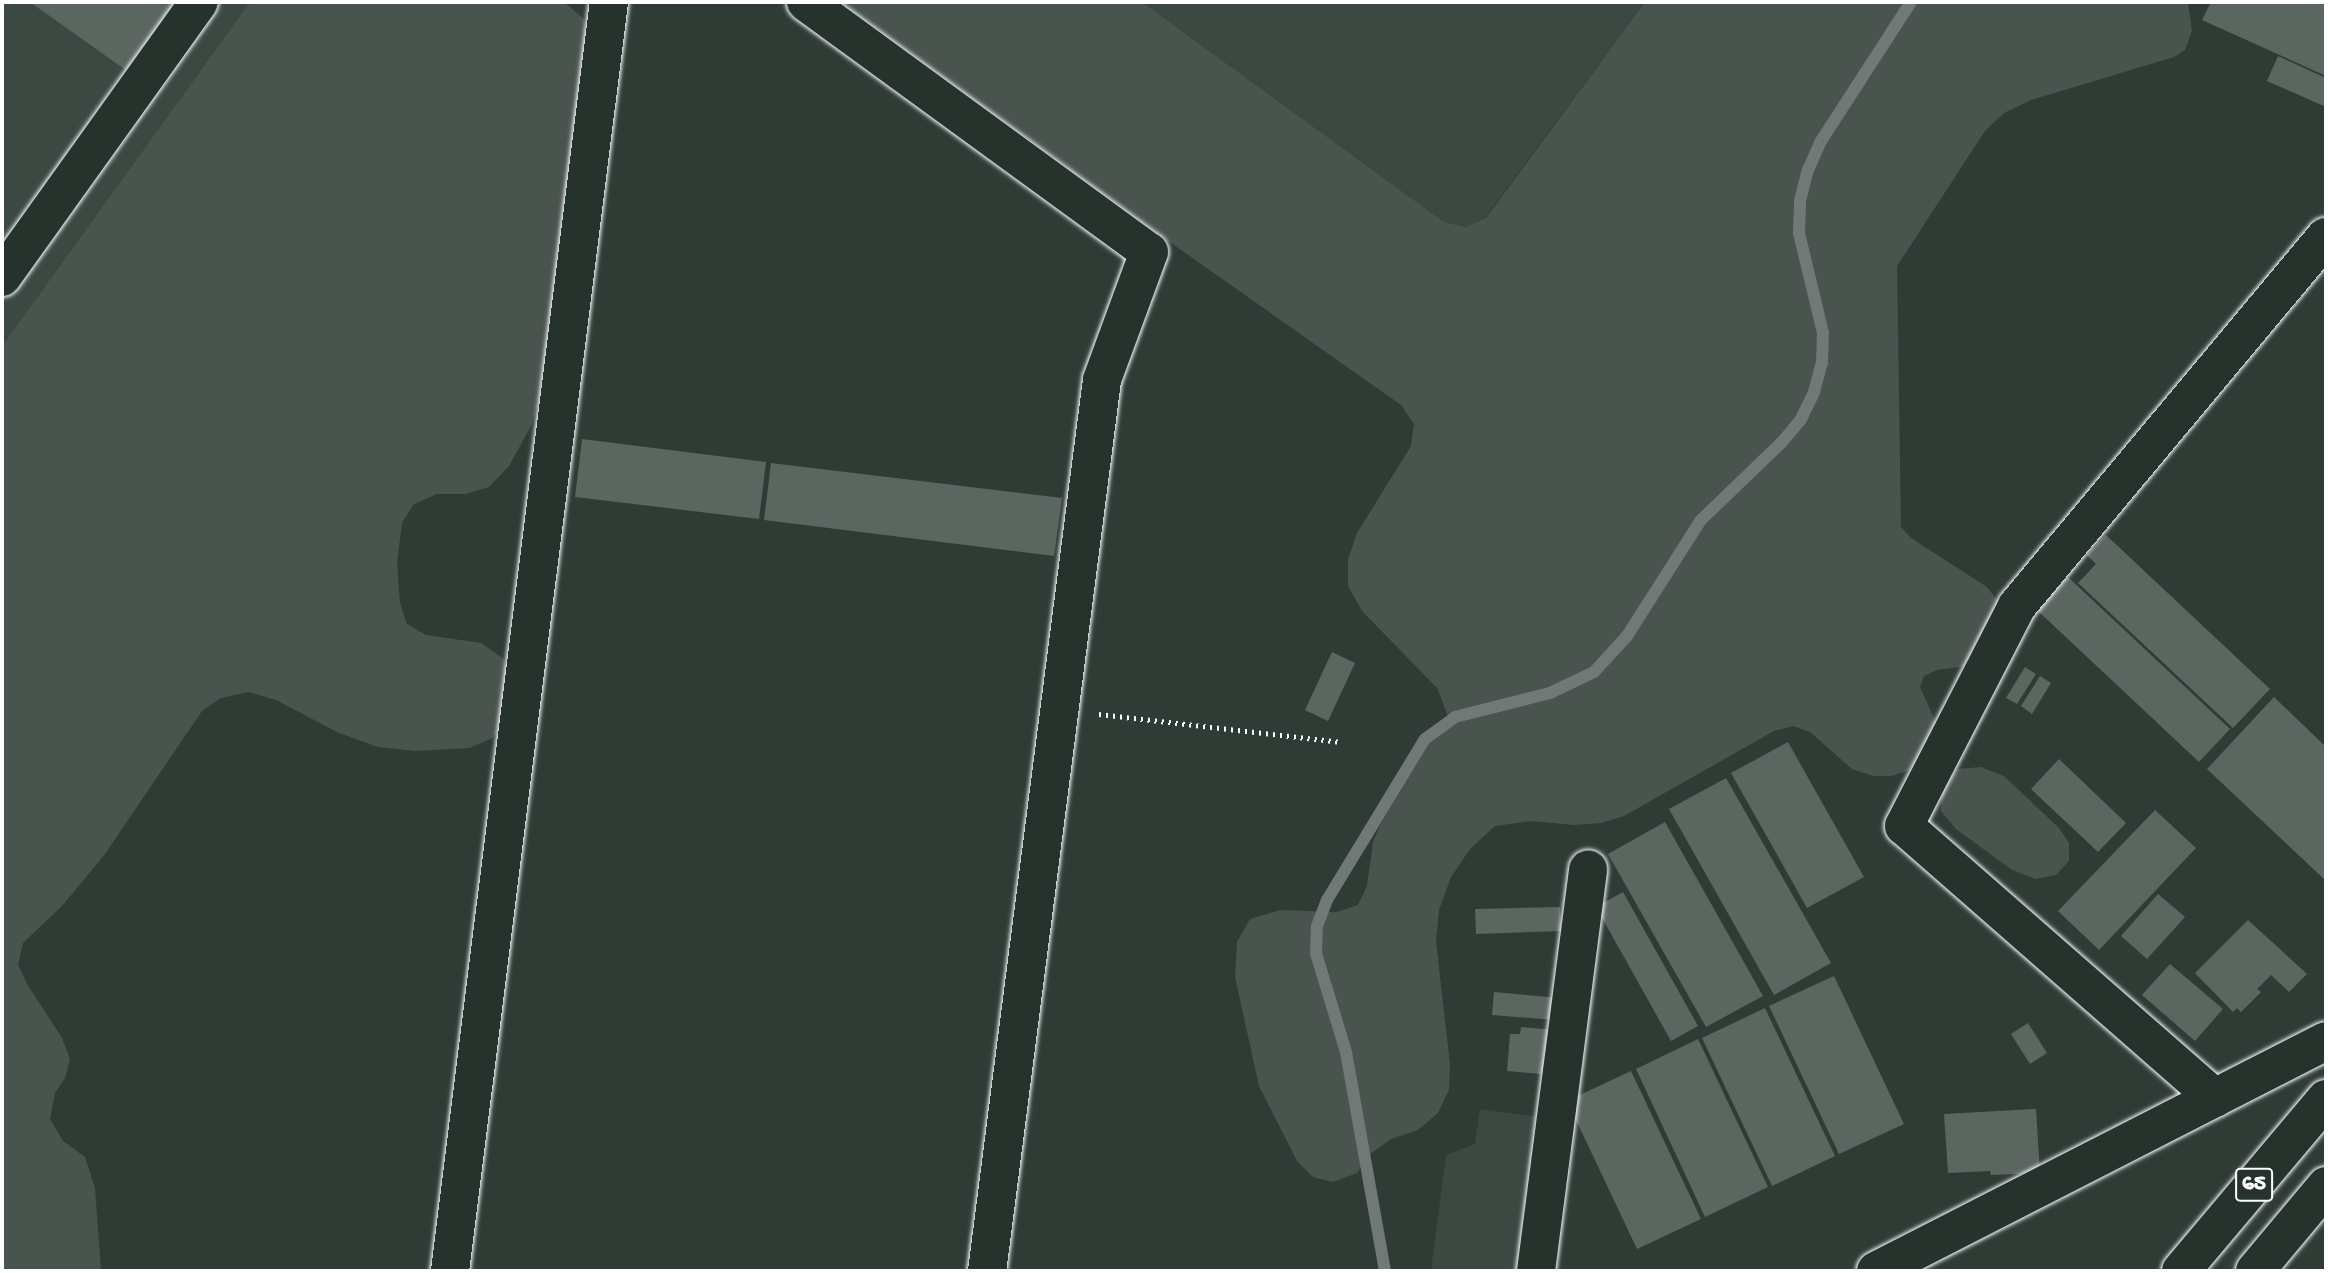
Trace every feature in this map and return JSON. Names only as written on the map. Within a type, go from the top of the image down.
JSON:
[{"type":"street","points":[[2,276],[199,2]]},
{"type":"street","points":[[450,1271],[609,2]]},
{"type":"street","points":[[806,2],[1149,252],[1102,380],[987,1271]]},
{"type":"street","points":[[2216,1098],[1904,826],[2017,606],[2326,237]]},
{"type":"street","points":[[1536,1271],[1588,869]]},
{"type":"street","points":[[1876,1271],[2326,1041]]},
{"type":"street","name":"65","points":[[2181,1271],[2326,1099]]},
{"type":"street","name":"65","points":[[2255,1271],[2326,1186]]},
{"type":"path","points":[[1059,709],[1341,742]]},
{"type":"shaded area","points":[[2,2],[250,2],[2,346]]},
{"type":"shaded area","points":[[250,2],[564,2],[584,19],[588,50],[540,397],[531,426],[509,466],[489,487],[465,494],[437,494],[414,504],[402,523],[397,563],[400,603],[407,624],[426,635],[481,643],[504,659],[509,683],[504,719],[493,738],[469,748],[416,751],[378,747],[339,733],[276,700],[249,692],[221,698],[202,711],[105,854],[62,906],[23,943],[18,965],[27,984],[62,1038],[70,1059],[65,1078],[55,1093],[50,1119],[63,1141],[85,1157],[95,1188],[101,1271],[2,1271],[2,346]]},
{"type":"shaded area","points":[[841,2],[1142,2],[1444,222],[1466,227],[1486,218],[1645,2],[2188,2],[2192,31],[2185,50],[2174,57],[2031,100],[2004,113],[1985,131],[1897,266],[1901,527],[1911,538],[1987,587],[1998,601],[1995,617],[1967,666],[1937,670],[1924,676],[1920,687],[1936,723],[1922,758],[1908,771],[1891,776],[1873,776],[1852,769],[1810,732],[1794,726],[1774,731],[1624,816],[1601,823],[1574,825],[1531,821],[1495,826],[1470,849],[1451,877],[1439,910],[1436,941],[1450,1065],[1449,1090],[1438,1113],[1418,1130],[1391,1139],[1370,1154],[1357,1173],[1333,1182],[1313,1177],[1297,1161],[1259,1086],[1235,977],[1237,942],[1250,919],[1280,910],[1337,912],[1358,905],[1367,886],[1373,842],[1380,825],[1430,742],[1443,732],[1448,716],[1437,688],[1362,611],[1348,586],[1348,559],[1357,533],[1411,446],[1414,424],[1401,405],[1174,245]]},
{"type":"shaded area","points":[[1142,2],[1645,2],[1485,218],[1467,227],[1444,222]]},
{"type":"shaded area","points":[[1981,767],[2004,776],[2059,828],[2069,843],[2069,861],[2056,875],[2035,879],[2012,870],[1956,829],[1941,811],[1942,785],[1958,769]]},
{"type":"shaded area","points":[[1480,1109],[1547,1118],[1527,1271],[1431,1271],[1446,1155],[1475,1144]]},
{"type":"building","points":[[30,2],[177,2],[127,71]]},
{"type":"building","points":[[2211,2],[2326,2],[2326,76],[2202,20]]},
{"type":"building","points":[[2278,56],[2326,78],[2326,107],[2267,81]]},
{"type":"building","points":[[582,439],[766,462],[759,519],[575,497]]},
{"type":"building","points":[[771,463],[1062,498],[1054,556],[764,520]]},
{"type":"building","points":[[2106,535],[2270,689],[2233,728],[2078,583],[2096,564],[2087,555]]},
{"type":"building","points":[[2068,577],[2230,729],[2199,762],[2037,610]]},
{"type":"building","points":[[1332,652],[1355,663],[1328,721],[1305,710]]},
{"type":"building","points":[[2025,667],[2036,674],[2017,704],[2006,698]]},
{"type":"building","points":[[2040,676],[2051,683],[2032,714],[2021,706]]},
{"type":"building","points":[[2274,697],[2326,747],[2326,881],[2207,769]]},
{"type":"building","points":[[1788,742],[1864,877],[1807,908],[1731,773]]},
{"type":"building","points":[[2059,759],[2126,823],[2098,852],[2031,789]]},
{"type":"building","points":[[1726,778],[1831,963],[1774,995],[1669,809]]},
{"type":"building","points":[[2155,810],[2196,848],[2099,950],[2058,911]]},
{"type":"building","points":[[1665,822],[1763,996],[1706,1027],[1608,854]]},
{"type":"building","points":[[1623,892],[1698,1026],[1671,1041],[1596,907]]},
{"type":"building","points":[[2158,894],[2185,917],[2147,959],[2121,936]]},
{"type":"building","points":[[1560,907],[1561,931],[1476,934],[1475,909]]},
{"type":"building","points":[[2248,920],[2307,974],[2289,992],[2271,975],[2257,989],[2261,992],[2241,1012],[2237,1008],[2233,1012],[2195,973]]},
{"type":"building","points":[[2170,964],[2223,1009],[2195,1041],[2142,995]]},
{"type":"building","points":[[1834,976],[1904,1124],[1839,1154],[1769,1006]]},
{"type":"building","points":[[1494,992],[1557,998],[1555,1020],[1492,1015]]},
{"type":"building","points":[[1765,1008],[1835,1156],[1772,1186],[1702,1038]]},
{"type":"building","points":[[2028,1023],[2047,1053],[2030,1064],[2011,1034]]},
{"type":"building","points":[[1521,1027],[1556,1030],[1552,1075],[1507,1071],[1510,1034],[1520,1034]]},
{"type":"building","points":[[1698,1039],[1768,1187],[1705,1217],[1636,1069]]},
{"type":"building","points":[[1631,1071],[1701,1219],[1637,1249],[1567,1101]]},
{"type":"building","points":[[2036,1109],[2040,1173],[1948,1173],[1944,1114]]},
{"type":"waterway","points":[[1385,1271],[1346,1052],[1316,953],[1317,926],[1327,900],[1425,739],[1455,717],[1550,693],[1594,672],[1627,636],[1701,520],[1782,442],[1801,419],[1814,392],[1822,363],[1823,333],[1799,233],[1800,201],[1808,170],[1821,141],[1911,2]]}]
